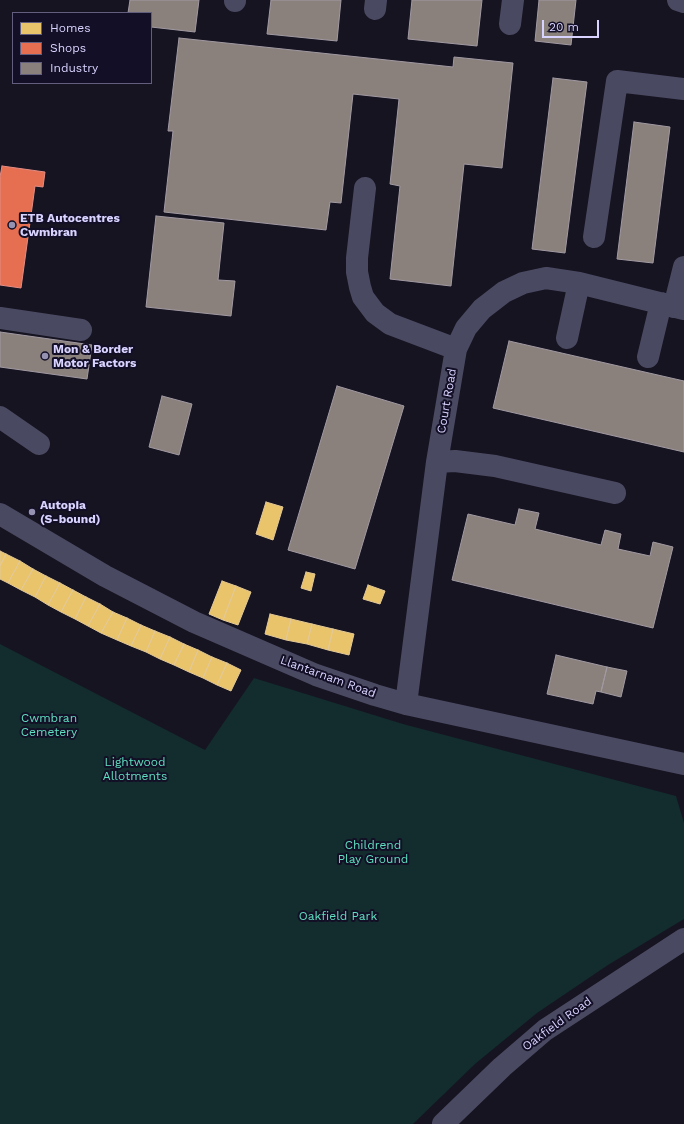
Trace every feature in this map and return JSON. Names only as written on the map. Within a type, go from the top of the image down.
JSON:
[{"type":"street","points":[[510,24],[513,0]]},
{"type":"street","points":[[678,0],[684,2]]},
{"type":"street","points":[[594,237],[617,81],[684,89]]},
{"type":"street","points":[[365,188],[357,258],[357,272],[364,297],[375,313],[390,324],[456,349]]},
{"type":"street","points":[[648,357],[673,307],[684,267]]},
{"type":"street","name":"Court Road","points":[[406,704],[436,462],[456,349],[466,328],[473,318],[492,301],[513,287],[523,283],[546,278],[579,283],[673,307]]},
{"type":"street","points":[[567,338],[579,283]]},
{"type":"street","points":[[0,318],[81,330]]},
{"type":"street","points":[[0,416],[39,444]]},
{"type":"street","points":[[436,462],[455,461],[495,466],[615,493]]},
{"type":"street","name":"Llantarnam Road","points":[[0,514],[105,576],[194,622],[316,675],[406,704],[684,764]]},
{"type":"street","name":"Oakfield Road","points":[[443,1124],[507,1062],[545,1030],[684,939]]},
{"type":"green space","name":"Oakfield Park","points":[[0,644],[205,750],[254,678],[403,724],[676,796],[684,823],[684,919],[608,965],[537,1013],[475,1064],[413,1124],[0,1124]]},
{"type":"building: Homes","points":[[266,502],[283,507],[273,540],[256,534]]},
{"type":"building: Homes","points":[[0,551],[6,554],[0,566]]},
{"type":"building: Homes","points":[[6,554],[20,561],[8,583],[0,579],[0,566]]},
{"type":"building: Homes","points":[[20,561],[33,569],[21,590],[8,583]]},
{"type":"building: Homes","points":[[33,569],[46,576],[35,597],[21,590]]},
{"type":"building: Homes","points":[[306,572],[315,574],[311,591],[301,588]]},
{"type":"building: Homes","points":[[46,576],[60,583],[48,605],[35,597]]},
{"type":"building: Homes","points":[[222,581],[236,586],[223,620],[209,614]]},
{"type":"building: Homes","points":[[60,583],[73,590],[61,612],[48,605]]},
{"type":"building: Homes","points":[[368,585],[385,591],[380,604],[363,599]]},
{"type":"building: Homes","points":[[236,586],[251,592],[238,625],[223,620]]},
{"type":"building: Homes","points":[[73,590],[86,597],[75,619],[61,612]]},
{"type":"building: Homes","points":[[86,597],[100,604],[88,626],[75,619]]},
{"type":"building: Homes","points":[[100,604],[113,612],[101,633],[88,626]]},
{"type":"building: Homes","points":[[113,612],[127,618],[117,640],[101,633]]},
{"type":"building: Homes","points":[[270,614],[291,619],[286,640],[265,634]]},
{"type":"building: Homes","points":[[127,618],[141,625],[131,646],[117,640]]},
{"type":"building: Homes","points":[[291,619],[312,624],[307,644],[286,640]]},
{"type":"building: Homes","points":[[312,624],[333,629],[328,650],[307,644]]},
{"type":"building: Homes","points":[[141,625],[155,631],[146,652],[131,646]]},
{"type":"building: Homes","points":[[333,629],[354,634],[349,655],[328,650]]},
{"type":"building: Homes","points":[[155,631],[170,637],[160,659],[146,652]]},
{"type":"building: Homes","points":[[170,637],[184,644],[174,665],[160,659]]},
{"type":"building: Homes","points":[[184,644],[198,650],[189,672],[174,665]]},
{"type":"building: Homes","points":[[198,650],[212,657],[203,678],[189,672]]},
{"type":"building: Homes","points":[[212,657],[227,663],[217,685],[203,678]]},
{"type":"building: Homes","points":[[227,663],[241,670],[231,691],[217,685]]},
{"type":"building: Shops","points":[[2,166],[45,172],[43,187],[35,186],[21,288],[0,285],[0,177]]},
{"type":"building: Industry","points":[[130,0],[199,0],[195,32],[152,27],[152,12],[128,12]]},
{"type":"building: Industry","points":[[271,0],[341,0],[337,41],[267,34]]},
{"type":"building: Industry","points":[[412,0],[482,0],[477,46],[408,39]]},
{"type":"building: Industry","points":[[539,0],[576,0],[571,45],[535,41]]},
{"type":"building: Industry","points":[[179,38],[453,67],[454,57],[513,63],[502,168],[464,164],[451,286],[390,279],[400,186],[390,184],[399,99],[353,94],[341,203],[330,202],[326,230],[164,212],[173,131],[168,131]]},
{"type":"building: Industry","points":[[553,78],[587,82],[565,253],[532,249]]},
{"type":"building: Industry","points":[[634,122],[670,127],[653,263],[617,259]]},
{"type":"building: Industry","points":[[156,216],[224,223],[218,280],[235,281],[231,316],[146,307]]},
{"type":"building: Industry","name":"Mon & Border Motor Factors","points":[[0,332],[92,345],[87,379],[0,367]]},
{"type":"building: Industry","points":[[509,341],[684,381],[684,452],[493,408]]},
{"type":"building: Industry","points":[[337,386],[404,406],[355,569],[288,550]]},
{"type":"building: Industry","points":[[162,396],[192,404],[179,455],[149,447]]},
{"type":"building: Industry","points":[[519,509],[539,513],[535,529],[601,545],[605,530],[621,534],[618,549],[650,556],[653,542],[673,547],[653,628],[452,580],[468,514],[515,525]]},
{"type":"building: Industry","points":[[556,655],[607,667],[601,692],[596,691],[593,704],[547,694]]},
{"type":"building: Industry","points":[[607,667],[627,671],[621,697],[601,692]]},
{"type":"place","name":"ETB Autocentres Cwmbran","points":[[12,225]]},
{"type":"place","name":"Mon & Border Motor Factors","points":[[45,356]]},
{"type":"place","name":"Autopia (S-bound)","points":[[32,512]]},
{"type":"park label","name":"Cwmbran Cemetery","points":[[49,725]]},
{"type":"park label","name":"Lightwood Allotments","points":[[135,769]]},
{"type":"park label","name":"Childrend Play Ground","points":[[373,852]]}]
